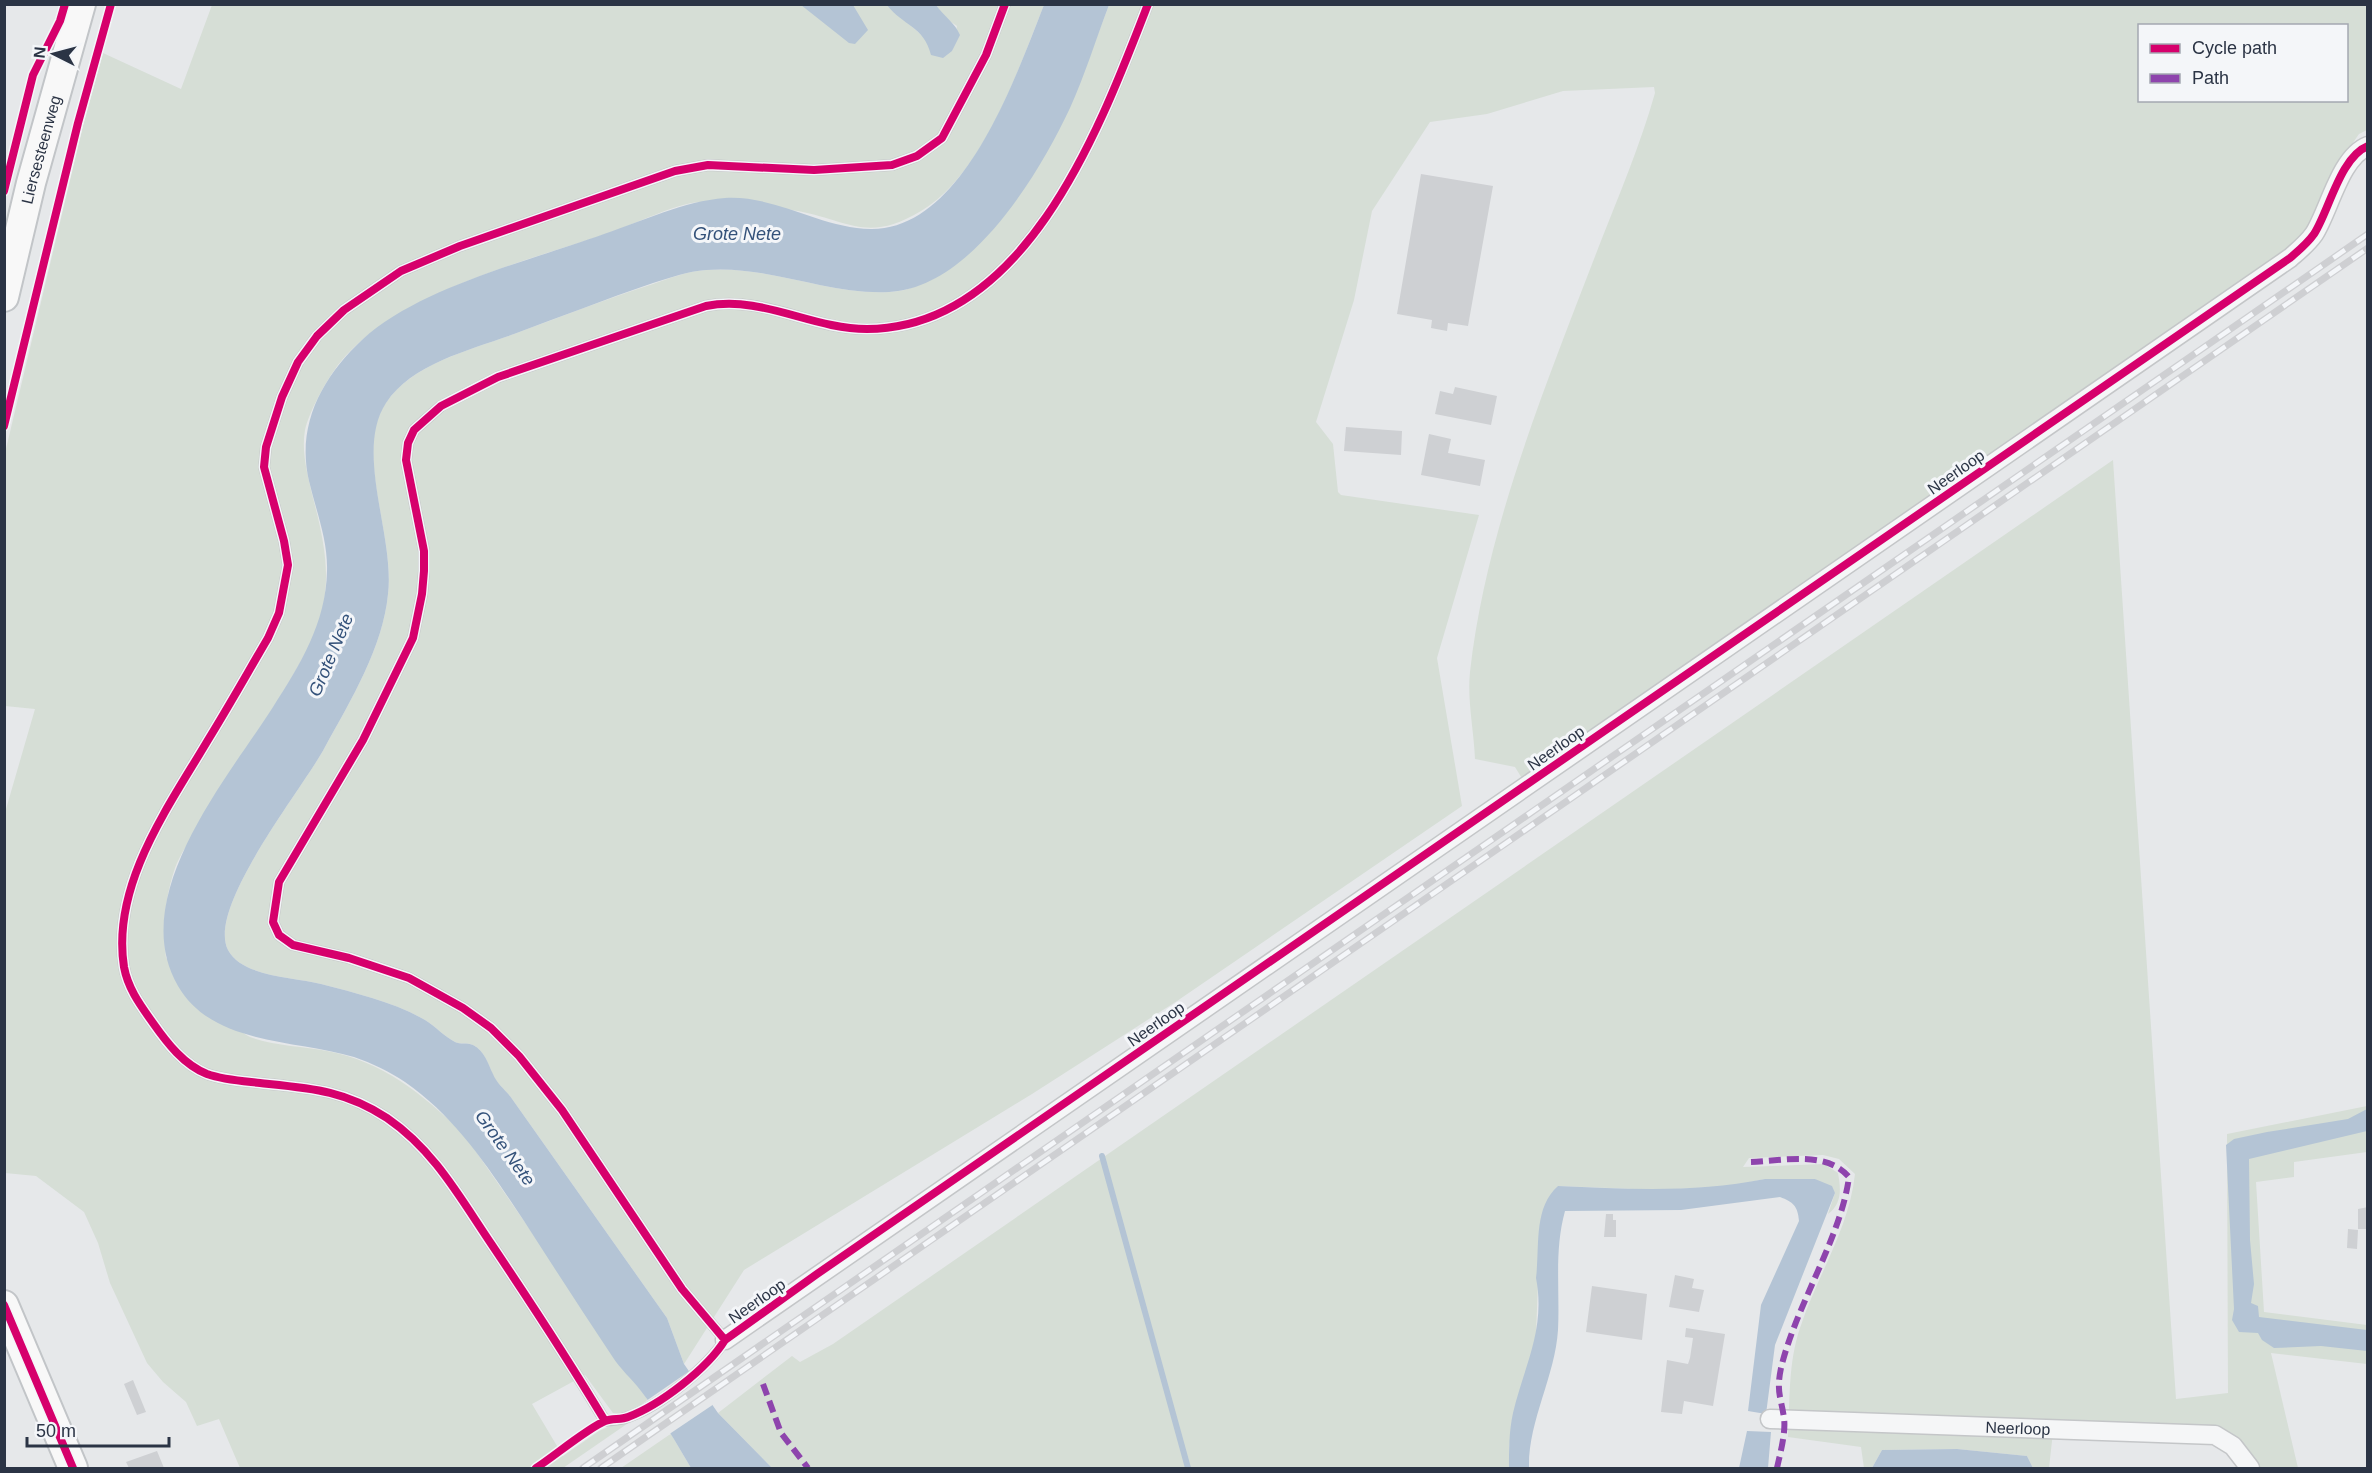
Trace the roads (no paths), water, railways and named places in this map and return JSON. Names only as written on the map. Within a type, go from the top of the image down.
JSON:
[{"type":"main road","name":"Liersesteenweg","points":[[4,297],[31,183],[81,4]]},
{"type":"main road","points":[[4,1305],[73,1468]]},
{"type":"street","name":"Neerloop","points":[[725,1340],[2290,258],[2313,235],[2346,168],[2353,157],[2367,146]]},
{"type":"street","name":"Neerloop","points":[[1770,1419],[2216,1436],[2233,1446],[2250,1468]]},
{"type":"lane","points":[[1005,4],[986,56],[942,138],[917,156],[892,165],[814,170],[708,165],[650,178],[460,246],[401,271],[344,310],[317,336],[298,362],[282,397],[266,447],[266,477],[284,541],[288,565],[279,613],[268,638],[159,823],[138,868],[128,904],[123,941],[124,968],[133,994],[157,1029],[185,1061],[206,1074],[231,1080],[332,1091],[359,1101],[417,1141],[438,1165],[524,1293],[605,1421],[627,1418],[649,1407],[716,1354],[725,1340],[682,1289],[562,1110],[519,1056],[491,1028],[463,1008],[409,978],[349,958],[293,945],[279,935],[273,922],[279,882],[363,740],[412,638],[422,594],[424,551],[409,478],[408,443],[426,416],[458,396],[498,377],[706,306],[722,302],[759,305],[811,320],[862,328],[902,326],[954,306],[969,297],[1017,254],[1065,190],[1100,121],[1148,4]]},
{"type":"water","points":[[801,5],[853,5],[868,30],[855,44],[849,43]]},
{"type":"water","points":[[887,5],[936,5],[960,35],[952,51],[943,58],[931,55],[928,45],[918,32]]},
{"type":"water","name":"Grote Nete","points":[[1044,5],[1109,5],[1070,108],[1040,164],[999,223],[948,271],[919,286],[889,292],[843,289],[752,272],[706,270],[693,272],[635,289],[461,352],[427,368],[397,389],[386,403],[377,423],[374,445],[374,470],[389,571],[388,594],[380,634],[345,711],[314,765],[260,847],[243,877],[231,906],[225,931],[228,950],[245,966],[270,975],[321,984],[387,1003],[425,1020],[455,1042],[471,1044],[486,1058],[496,1080],[510,1096],[667,1318],[684,1364],[718,1413],[772,1468],[691,1468],[655,1410],[615,1361],[524,1221],[457,1128],[424,1096],[405,1082],[367,1062],[331,1051],[257,1037],[212,1020],[193,1006],[178,986],[165,951],[164,915],[173,878],[189,840],[231,768],[293,675],[317,626],[326,590],[327,559],[324,537],[309,481],[306,441],[310,421],[324,386],[348,354],[387,321],[445,290],[511,265],[694,203],[725,198],[744,198],[852,227],[871,229],[904,223],[933,204],[959,177],[982,144],[1018,70]]},
{"type":"water","points":[[2367,1109],[2367,1131],[2249,1159],[2250,1240],[2254,1284],[2251,1303],[2258,1306],[2259,1317],[2367,1330],[2367,1351],[2321,1346],[2274,1348],[2262,1340],[2258,1333],[2239,1332],[2232,1320],[2234,1309],[2226,1145],[2234,1139],[2348,1119]]},
{"type":"water","points":[[1765,1179],[1815,1179],[1832,1186],[1835,1193],[1775,1345],[1766,1414],[1748,1411],[1761,1305],[1799,1221],[1794,1205],[1780,1197],[1681,1210],[1565,1211],[1558,1256],[1556,1347],[1533,1433],[1529,1468],[1509,1468],[1512,1420],[1536,1331],[1539,1229],[1550,1195],[1558,1186],[1688,1188]]},
{"type":"water","points":[[1747,1431],[1771,1432],[1768,1468],[1739,1468]]},
{"type":"water","points":[[1957,1449],[2027,1456],[2033,1468],[1872,1468],[1882,1450]]},
{"type":"waterway","points":[[1102,1156],[1188,1468]]},
{"type":"railway","points":[[583,1468],[2368,234]]},
{"type":"railway","points":[[601,1468],[2368,248]]}]
